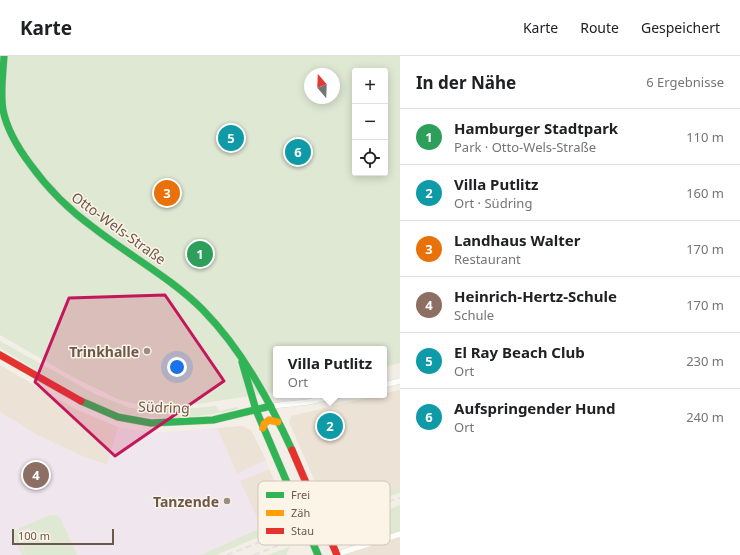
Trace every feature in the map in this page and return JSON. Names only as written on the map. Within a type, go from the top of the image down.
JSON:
[{"type":"street","name":"Otto-Wels-Straße","points":[[4,56],[2,97],[5,119],[18,146],[43,183],[81,220],[165,278],[200,306],[226,336],[251,370],[271,406],[304,481]]},
{"type":"street","name":"Südring","points":[[0,355],[86,404],[118,417],[151,423],[213,420],[271,406],[321,398]]},
{"type":"street","name":"Otto-Wels-Straße","points":[[241,358],[256,410],[286,481]]},
{"type":"street","points":[[387,383],[400,381]]},
{"type":"street","points":[[263,428],[264,424],[269,420],[278,422]]},
{"type":"street","points":[[390,537],[400,534]]},
{"type":"street","name":"Otto-Wels-Straße","points":[[314,545],[318,555]]},
{"type":"street","name":"Otto-Wels-Straße","points":[[333,545],[337,555]]},
{"type":"street","points":[[337,555],[367,545]]},
{"type":"highlighted area","points":[[165,295],[224,381],[115,456],[35,382],[69,298]]},
{"type":"shaded area","points":[[0,365],[73,408],[118,427],[107,465],[84,457],[37,435],[0,412]]},
{"type":"shaded area","points":[[400,390],[400,487],[390,490],[390,481],[315,481],[289,422],[291,416],[366,398],[387,398],[387,393]]},
{"type":"shaded area","points":[[0,412],[37,435],[72,452],[107,465],[118,427],[153,433],[217,428],[237,474],[266,460],[269,469],[240,481],[258,520],[258,531],[201,555],[0,555]]},
{"type":"shaded area","points":[[242,426],[251,430],[266,460],[237,474],[217,428]]},
{"type":"shaded area","points":[[269,469],[274,481],[258,481],[258,520],[240,481]]},
{"type":"shaded area","points":[[400,535],[400,555],[344,555],[343,551],[364,545],[390,545],[390,538]]},
{"type":"green space","points":[[0,56],[400,56],[400,363],[387,366],[387,346],[273,346],[273,392],[198,404],[154,406],[140,405],[120,400],[75,378],[0,335]]},
{"type":"green space","points":[[0,341],[95,394],[130,408],[162,411],[216,406],[219,411],[237,407],[238,409],[191,417],[157,418],[140,416],[110,409],[82,397],[0,348]]},
{"type":"green space","points":[[400,487],[400,493],[390,496],[390,490]]},
{"type":"green space","points":[[400,505],[400,531],[390,534],[390,509]]},
{"type":"green space","points":[[50,515],[56,515],[60,518],[77,555],[73,555],[58,522],[32,533],[29,528],[19,533],[18,539],[25,555],[22,555],[11,531],[14,530],[16,532],[20,528]]},
{"type":"green space","points":[[58,522],[73,555],[26,555],[19,539]]},
{"type":"green space","points":[[258,529],[258,537],[216,555],[201,555]]},
{"type":"green space","points":[[290,547],[286,555],[268,555]]},
{"type":"sand","points":[[234,131],[238,140],[228,145],[223,135]]},
{"type":"railway","points":[[390,501],[400,498]]},
{"type":"railway","points":[[227,555],[258,543]]},
{"type":"railway","points":[[254,555],[279,545]]},
{"type":"traffic: fast","points":[[4,56],[2,90],[3,110],[7,125],[21,152],[59,199],[85,221],[191,298],[217,325],[254,376],[292,450]]},
{"type":"traffic: fast","points":[[242,362],[256,410],[286,481]]},
{"type":"traffic: fast","points":[[81,401],[118,417],[151,423],[213,420],[271,406]]},
{"type":"traffic: fast","points":[[314,545],[318,555]]},
{"type":"traffic: slow","points":[[263,428],[264,424],[269,420],[278,422]]},
{"type":"traffic: jam","points":[[0,355],[81,401]]},
{"type":"traffic: jam","points":[[292,450],[305,481]]},
{"type":"traffic: jam","points":[[333,545],[337,555]]},
{"type":"place","name":"El Ray Beach Club","points":[[231,138]]},
{"type":"place","name":"Aufspringender Hund","points":[[298,152]]},
{"type":"place","name":"Landhaus Walter","points":[[167,193]]},
{"type":"place","name":"Hamburger Stadtpark","points":[[200,254]]},
{"type":"place","name":"Trinkhalle","points":[[147,351]]},
{"type":"place","name":"Villa Putlitz","points":[[330,426]]},
{"type":"place","name":"Heinrich-Hertz-Schule","points":[[36,475]]},
{"type":"place","name":"Tanzende","points":[[227,501]]}]
